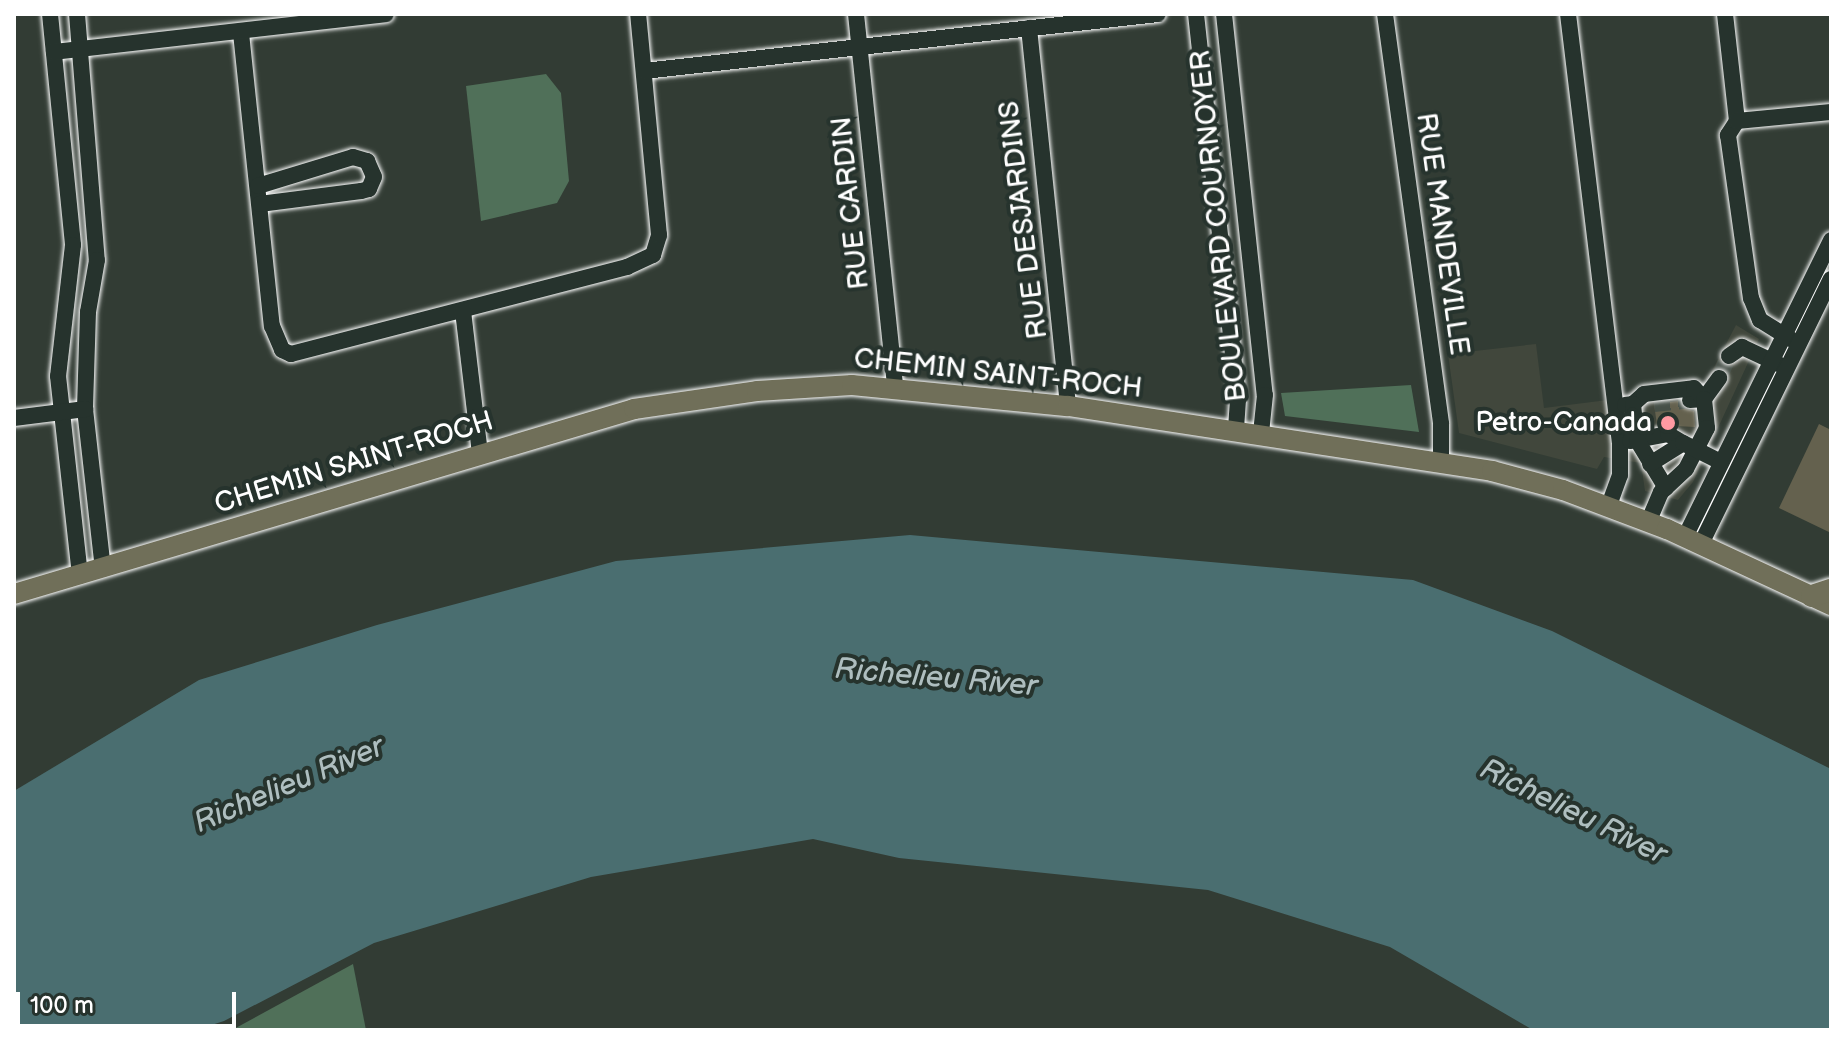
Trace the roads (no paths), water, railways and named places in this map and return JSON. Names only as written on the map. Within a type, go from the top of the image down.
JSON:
[{"type":"main road","name":"CHEMIN SAINT-ROCH","points":[[14,594],[480,453],[673,401],[798,387],[895,386],[1236,429],[1441,461],[1530,480],[1609,506],[1825,597]]},
{"type":"street","points":[[50,14],[73,245],[61,324],[60,412],[80,576]]},
{"type":"street","points":[[77,14],[97,260],[88,312],[85,409],[103,569]]},
{"type":"street","points":[[54,52],[386,14]]},
{"type":"street","points":[[241,33],[272,326],[282,350],[305,353],[627,267],[653,255],[659,235],[638,14]]},
{"type":"street","name":"RUE CARDIN","points":[[856,14],[895,386]]},
{"type":"street","points":[[644,71],[1158,14]]},
{"type":"street","name":"BOULEVARD COURNOYER","points":[[1196,14],[1238,400],[1236,429]]},
{"type":"street","name":"BOULEVARD COURNOYER","points":[[1224,14],[1265,395],[1261,433]]},
{"type":"street","name":"RUE MANDEVILLE","points":[[1385,14],[1441,424],[1441,461]]},
{"type":"street","points":[[1568,14],[1616,406],[1629,441],[1666,488]]},
{"type":"street","points":[[1725,14],[1737,121],[1728,135],[1751,298],[1760,320],[1800,343]]},
{"type":"street","name":"RUE DESJARDINS","points":[[1029,28],[1068,406]]},
{"type":"street","points":[[1737,121],[1831,112]]},
{"type":"street","points":[[258,186],[353,157],[367,161],[374,177],[369,189],[361,191],[260,204]]},
{"type":"street","points":[[1693,541],[1721,462],[1831,240]]},
{"type":"street","points":[[1693,541],[1786,370],[1831,279]]},
{"type":"street","points":[[463,311],[480,453]]},
{"type":"street","points":[[1729,356],[1742,347],[1786,370]]},
{"type":"street","points":[[1697,400],[1719,378]]},
{"type":"street","points":[[1609,506],[1629,441],[1633,404],[1644,394],[1694,388],[1707,428],[1690,446],[1650,464]]},
{"type":"street","points":[[1616,406],[1654,404]]},
{"type":"street","points":[[14,418],[85,409]]},
{"type":"street","points":[[1629,441],[1668,434],[1721,462]]},
{"type":"street","points":[[1648,522],[1666,488],[1686,469],[1690,446]]},
{"type":"water","name":"Richelieu River","points":[[910,535],[1413,580],[1552,631],[1831,769],[1831,1030],[1533,1030],[1390,947],[1208,890],[899,858],[813,839],[591,877],[374,943],[224,1021],[196,1030],[14,1030],[14,791],[199,680],[377,625],[616,561]]},
{"type":"tunnel","points":[[1719,378],[1729,356]]},
{"type":"tunnel","points":[[1654,404],[1690,400]]},
{"type":"place","name":"Petro-Canada","points":[[1668,423]]}]
